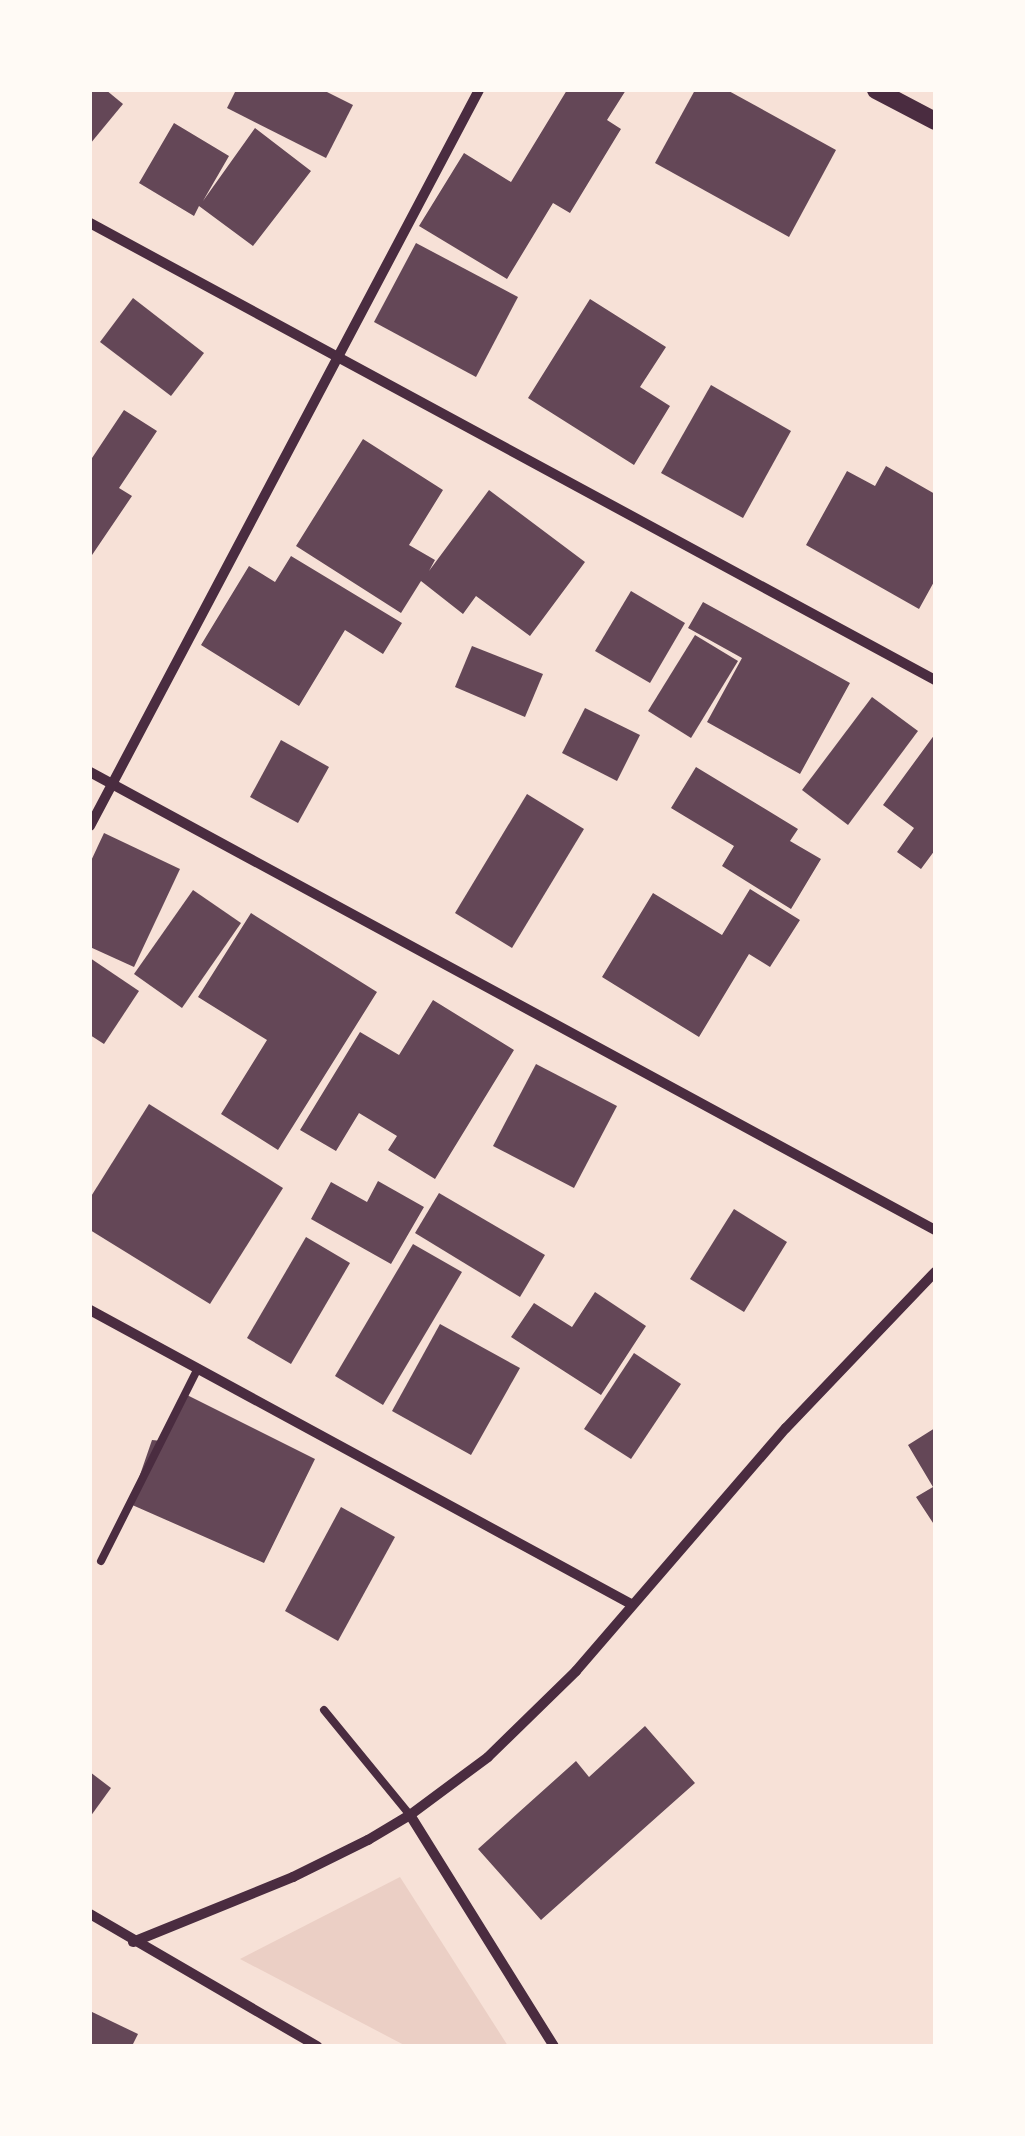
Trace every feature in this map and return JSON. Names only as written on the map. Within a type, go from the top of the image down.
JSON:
[{"type":"street","points":[[90,826],[478,90]]},
{"type":"street","points":[[876,90],[935,121]]},
{"type":"street","points":[[90,222],[935,680]]},
{"type":"street","points":[[90,772],[935,1230]]},
{"type":"street","points":[[132,1942],[292,1877],[410,1815],[488,1758],[532,1717],[786,1428],[935,1272]]},
{"type":"street","points":[[90,1310],[632,1604]]},
{"type":"street","points":[[410,1815],[554,2046]]},
{"type":"street","points":[[90,1914],[132,1942],[318,2046]]},
{"type":"lane","points":[[101,1562],[198,1368]]},
{"type":"lane","points":[[324,1710],[410,1815]]},
{"type":"shaded area","points":[[400,1877],[508,2046],[406,2046],[240,1959]]},
{"type":"building","points":[[90,90],[106,90],[123,104],[90,144]]},
{"type":"building","points":[[236,90],[323,90],[353,105],[326,158],[227,108]]},
{"type":"building","points":[[567,90],[626,90],[607,120],[621,129],[570,213],[553,203],[507,279],[419,226],[464,153],[511,182]]},
{"type":"building","points":[[695,90],[727,90],[836,150],[789,237],[655,163]]},
{"type":"building","points":[[174,123],[229,156],[203,201],[255,128],[311,171],[253,246],[199,206],[194,216],[139,183]]},
{"type":"building","points":[[416,243],[518,297],[476,377],[374,322]]},
{"type":"building","points":[[133,298],[204,353],[171,396],[100,342]]},
{"type":"building","points":[[590,299],[666,347],[640,387],[670,406],[634,465],[528,398]]},
{"type":"building","points":[[711,385],[791,431],[743,518],[661,473]]},
{"type":"building","points":[[124,410],[157,431],[119,488],[132,496],[90,558],[90,461]]},
{"type":"building","points":[[363,439],[443,490],[409,545],[435,560],[429,571],[489,490],[585,562],[530,636],[476,596],[463,614],[421,581],[401,613],[296,546]]},
{"type":"building","points":[[886,466],[935,494],[935,580],[919,609],[806,545],[847,471],[875,486]]},
{"type":"building","points":[[291,556],[402,623],[383,654],[345,630],[299,706],[201,645],[249,566],[275,582]]},
{"type":"building","points":[[631,591],[685,623],[650,683],[595,651]]},
{"type":"building","points":[[703,602],[850,683],[800,774],[707,722],[742,658],[688,628]]},
{"type":"building","points":[[695,635],[738,661],[691,738],[648,711]]},
{"type":"building","points":[[472,646],[543,674],[525,717],[455,687]]},
{"type":"building","points":[[872,697],[918,731],[848,825],[802,790]]},
{"type":"building","points":[[585,708],[640,735],[617,781],[562,753]]},
{"type":"building","points":[[935,734],[935,850],[921,869],[897,852],[914,828],[883,805]]},
{"type":"building","points":[[281,740],[329,767],[298,823],[250,797]]},
{"type":"building","points":[[696,767],[798,829],[790,841],[821,859],[791,909],[722,866],[734,846],[671,808]]},
{"type":"building","points":[[527,794],[584,829],[512,948],[455,913]]},
{"type":"building","points":[[104,833],[180,869],[134,967],[90,947],[90,863]]},
{"type":"building","points":[[750,889],[800,920],[770,967],[749,954],[699,1037],[602,977],[653,893],[722,935]]},
{"type":"building","points":[[193,890],[241,923],[182,1008],[134,974]]},
{"type":"building","points":[[251,913],[377,992],[278,1150],[221,1114],[267,1040],[198,997]]},
{"type":"building","points":[[90,958],[139,991],[104,1044],[90,1035]]},
{"type":"building","points":[[433,1000],[514,1050],[435,1179],[388,1150],[397,1136],[359,1113],[336,1151],[300,1130],[360,1032],[399,1055]]},
{"type":"building","points":[[536,1064],[617,1106],[574,1188],[493,1146]]},
{"type":"building","points":[[149,1104],[283,1188],[210,1304],[90,1230],[90,1198]]},
{"type":"building","points":[[378,1181],[424,1207],[391,1264],[311,1219],[331,1182],[367,1202]]},
{"type":"building","points":[[439,1193],[545,1255],[520,1297],[415,1233]]},
{"type":"building","points":[[734,1209],[787,1242],[744,1312],[690,1279]]},
{"type":"building","points":[[306,1237],[350,1263],[291,1364],[247,1338]]},
{"type":"building","points":[[413,1244],[462,1272],[383,1405],[335,1376]]},
{"type":"building","points":[[595,1292],[646,1326],[601,1395],[511,1337],[534,1303],[572,1327]]},
{"type":"building","points":[[440,1324],[520,1368],[471,1455],[392,1411]]},
{"type":"building","points":[[634,1353],[681,1384],[631,1459],[584,1429]]},
{"type":"building","points":[[185,1394],[315,1459],[264,1563],[130,1504],[152,1440],[162,1441]]},
{"type":"building","points":[[935,1428],[935,1526],[916,1497],[933,1487],[908,1445]]},
{"type":"building","points":[[341,1507],[395,1537],[338,1641],[285,1611]]},
{"type":"building","points":[[645,1726],[695,1783],[541,1920],[478,1849],[576,1761],[589,1777]]},
{"type":"building","points":[[90,1772],[111,1788],[90,1817]]},
{"type":"building","points":[[90,2011],[138,2034],[132,2046],[90,2046]]}]
